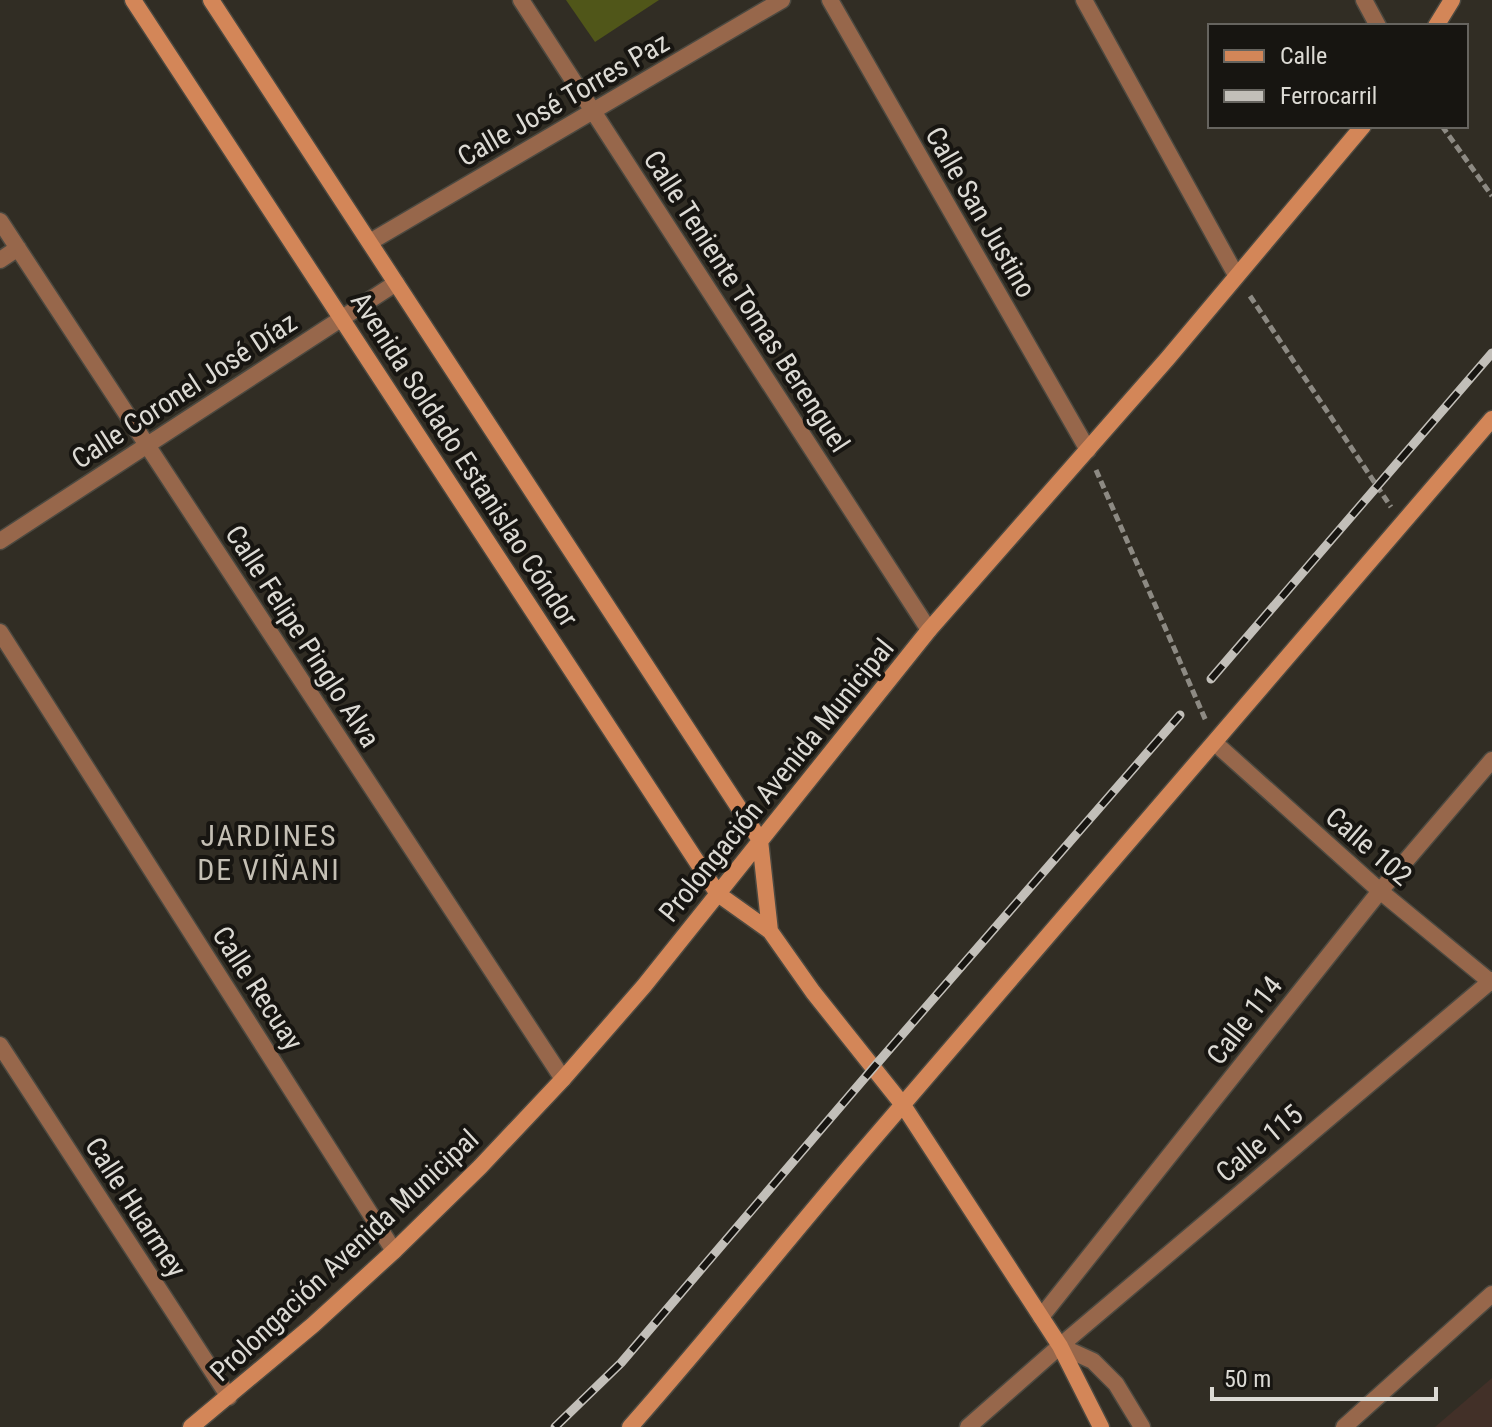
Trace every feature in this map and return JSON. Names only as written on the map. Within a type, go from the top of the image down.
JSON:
[{"type":"street","name":"Avenida Soldado Estanislao Cóndor","points":[[133,0],[718,894],[770,931],[813,992],[903,1105],[1060,1346],[1101,1427]]},
{"type":"street","name":"Avenida Soldado Estanislao Cóndor","points":[[211,0],[760,840],[770,931]]},
{"type":"street","name":"Calle Teniente Tomas Berenguel","points":[[521,0],[929,630]]},
{"type":"street","name":"Calle José Torres Paz","points":[[370,242],[782,0]]},
{"type":"street","name":"Calle San Justino","points":[[830,0],[1088,450]]},
{"type":"street","points":[[1084,0],[1236,275]]},
{"type":"street","points":[[1364,0],[1377,24]]},
{"type":"street","points":[[1437,24],[1452,0]]},
{"type":"street","name":"Prolongación Avenida Municipal","points":[[191,1427],[313,1325],[394,1251],[480,1167],[563,1079],[644,986],[929,630],[1168,358],[1361,128]]},
{"type":"street","name":"Calle Felipe Pinglo Alva","points":[[0,221],[563,1079]]},
{"type":"street","points":[[0,260],[18,248]]},
{"type":"street","name":"Calle Coronel José Díaz","points":[[0,541],[396,283]]},
{"type":"street","points":[[630,1427],[1492,419]]},
{"type":"street","name":"Calle Recuay","points":[[0,632],[394,1251]]},
{"type":"street","name":"Calle 102","points":[[1215,743],[1380,891],[1491,982]]},
{"type":"street","name":"Calle 114","points":[[1041,1317],[1380,891],[1492,760]]},
{"type":"street","name":"Calle 115","points":[[968,1427],[1491,982]]},
{"type":"street","name":"Calle Huarmey","points":[[0,1045],[229,1397]]},
{"type":"street","points":[[1344,1427],[1492,1294]]},
{"type":"street","points":[[1060,1346],[1093,1361],[1116,1384],[1142,1427]]},
{"type":"path","points":[[1443,128],[1492,196]]},
{"type":"path","points":[[1236,275],[1402,524]]},
{"type":"path","points":[[1088,450],[1215,743]]},
{"type":"shaded area","points":[[1492,1378],[1492,1427],[1435,1427]]},
{"type":"green space","points":[[566,0],[659,0],[595,42]]},
{"type":"railway","points":[[1211,679],[1492,353]]},
{"type":"railway","points":[[555,1427],[621,1363],[1180,715]]},
{"type":"district","name":"JARDINES DE VIÑANI","points":[[269,853]]}]
